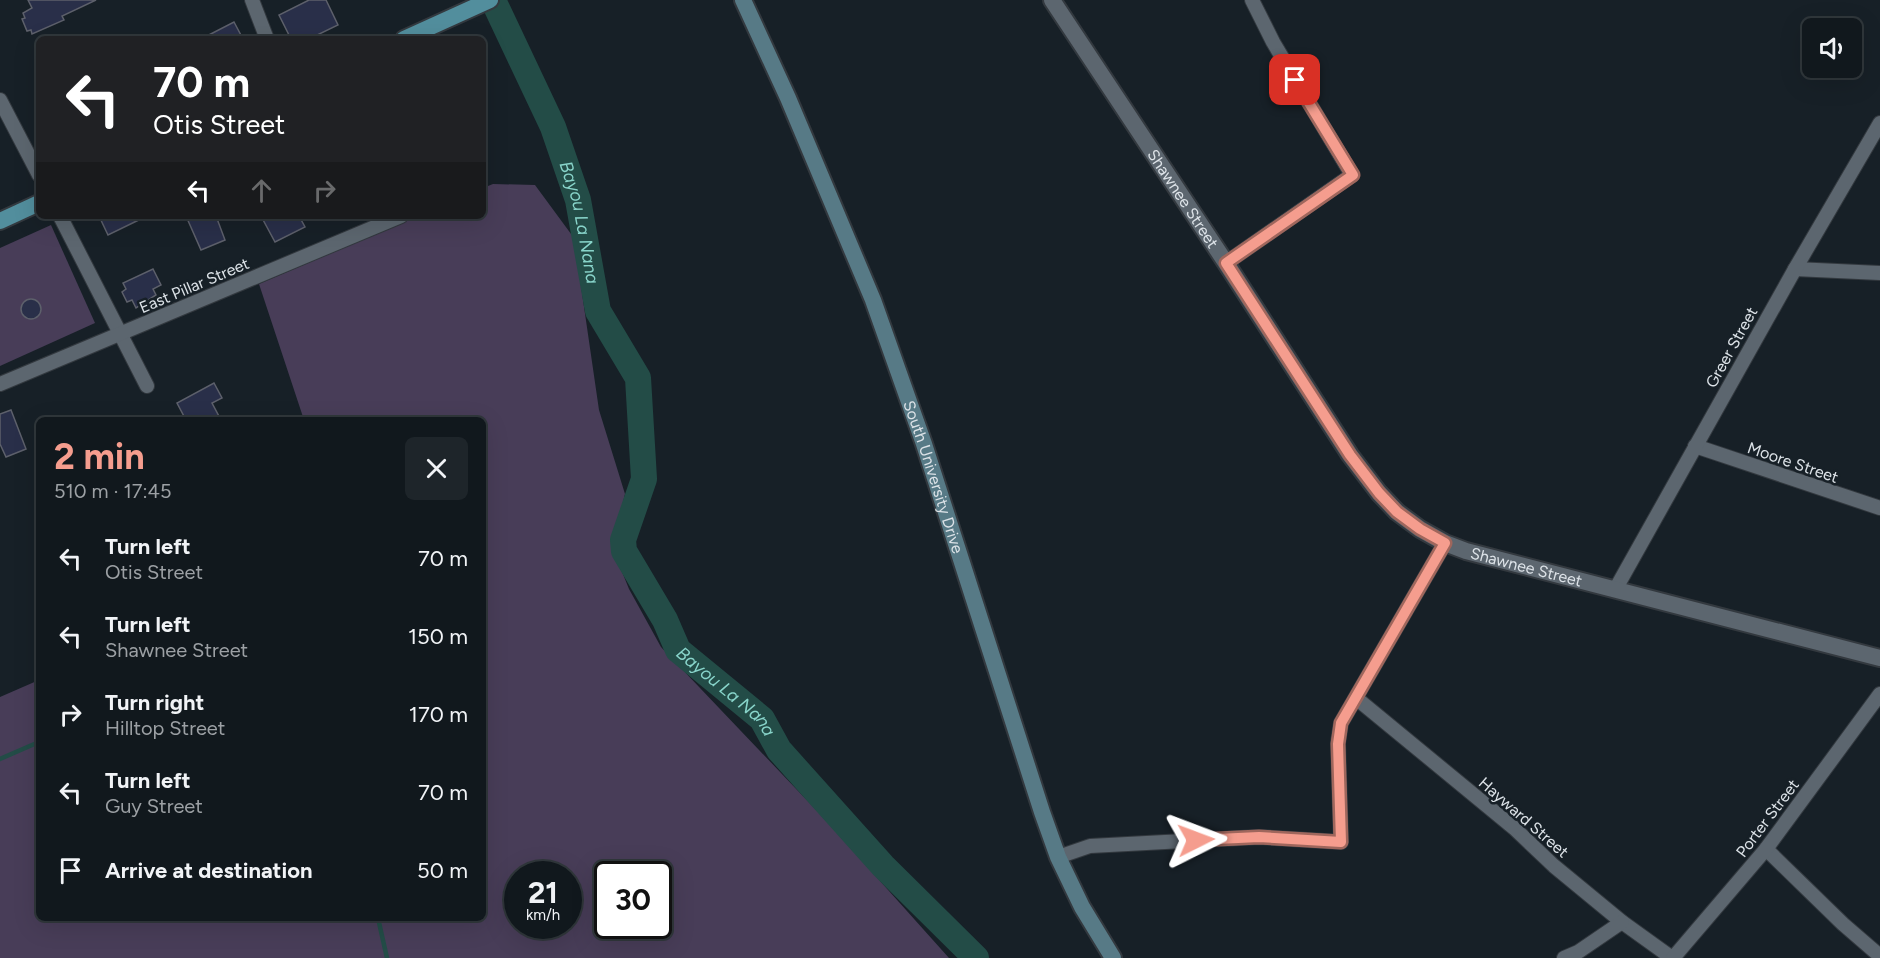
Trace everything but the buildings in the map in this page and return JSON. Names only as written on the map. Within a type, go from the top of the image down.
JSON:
[{"type":"main road","points":[[410,36],[490,0]]},
{"type":"main road","name":"South University Drive","points":[[743,0],[788,98],[873,300],[924,444],[1058,857],[1083,907],[1113,958]]},
{"type":"main road","points":[[0,221],[36,204]]},
{"type":"street","points":[[252,0],[266,36]]},
{"type":"street","name":"Shawnee Street","points":[[1052,0],[1350,455],[1379,493],[1412,524],[1445,543],[1466,551],[1880,658]]},
{"type":"street","points":[[1226,263],[1353,175],[1273,42],[1252,0]]},
{"type":"street","points":[[0,100],[36,169]]},
{"type":"street","name":"Greer Street","points":[[1615,590],[1795,269],[1880,123]]},
{"type":"street","points":[[62,219],[147,386]]},
{"type":"street","name":"East Pillar Street","points":[[0,384],[394,219]]},
{"type":"street","points":[[1795,269],[1880,273]]},
{"type":"street","name":"Moore Street","points":[[1695,446],[1880,508]]},
{"type":"street","points":[[1058,857],[1090,846],[1259,837],[1341,842],[1338,744],[1341,723],[1445,543]]},
{"type":"street","name":"Porter Street","points":[[1673,958],[1766,849],[1880,694]]},
{"type":"street","name":"Hayward Street","points":[[1356,698],[1514,828],[1554,866],[1622,922],[1673,958]]},
{"type":"street","points":[[1766,849],[1843,924],[1880,956]]},
{"type":"street","points":[[1564,958],[1578,952],[1622,922]]},
{"type":"shaded area","points":[[493,184],[535,185],[574,238],[599,410],[625,494],[612,547],[629,589],[661,647],[821,815],[949,958],[0,958],[0,697],[36,681],[36,921],[486,921],[486,417],[303,417],[259,284],[411,219],[486,219],[486,187]]},
{"type":"shaded area","points":[[51,225],[95,323],[0,366],[0,248]]},
{"type":"waterway","name":"Bayou La Nana","points":[[493,0],[553,127],[578,200],[598,311],[638,378],[644,479],[623,540],[624,551],[665,620],[678,650],[762,719],[779,750],[883,866],[976,958]]},
{"type":"waterway","points":[[0,759],[36,743]]},
{"type":"waterway","points":[[379,921],[387,958]]},
{"type":"route","points":[[1196,840],[1259,837],[1341,842],[1338,744],[1341,723],[1445,543],[1420,529],[1397,512],[1379,493],[1350,455],[1226,263],[1353,175],[1295,80]]}]
